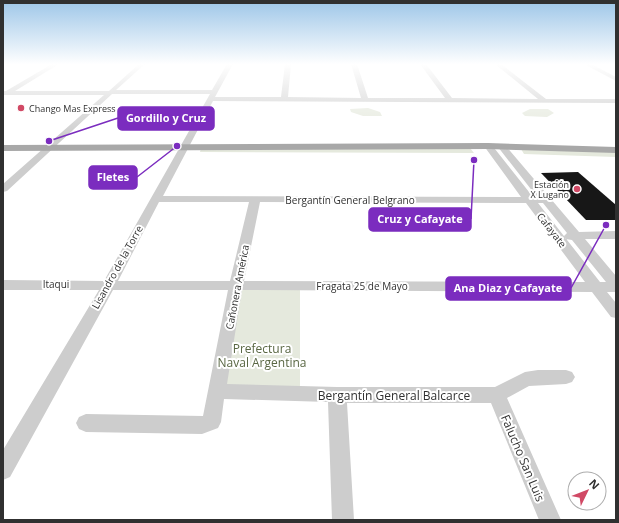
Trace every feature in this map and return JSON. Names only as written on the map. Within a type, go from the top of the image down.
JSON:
[{"type":"main road","points":[[183,151],[201,146],[488,146],[510,157],[616,160]]},
{"type":"main road","points":[[3,148],[45,151],[499,152],[616,150]]},
{"type":"main road","points":[[3,154],[45,151]]},
{"type":"street","points":[[4,94],[14,88]]},
{"type":"street","points":[[3,189],[115,88]]},
{"type":"street","name":"Lisandro de la Torre","points":[[3,470],[217,88]]},
{"type":"street","points":[[284,99],[285,88]]},
{"type":"street","points":[[362,88],[365,99]]},
{"type":"street","points":[[441,88],[450,100]]},
{"type":"street","points":[[529,88],[545,101]]},
{"type":"street","points":[[4,94],[112,91],[215,92]]},
{"type":"street","points":[[211,100],[365,99],[616,101]]},
{"type":"street","name":"Cafayate","points":[[499,152],[529,200],[616,313]]},
{"type":"street","name":"Cafayate","points":[[510,157],[616,286]]},
{"type":"street","name":"Bergantín General Belgrano","points":[[155,199],[545,200]]},
{"type":"street","name":"Cañonera América","points":[[86,424],[202,425],[211,422],[236,285],[255,200]]},
{"type":"street","points":[[557,236],[616,235]]},
{"type":"street","name":"Itaqui","points":[[3,284],[108,284]]},
{"type":"street","name":"Fragata 25 de Mayo","points":[[108,284],[616,286]]},
{"type":"street","name":"Bergantín General Balcarce","points":[[217,391],[337,396],[497,395],[525,379],[538,376],[566,376]]},
{"type":"street","name":"Falucho San Luis","points":[[497,395],[550,520]]},
{"type":"street","points":[[337,396],[342,520]]},
{"type":"green space","points":[[368,108],[380,112],[382,116],[363,116],[351,112],[350,109]]},
{"type":"green space","points":[[530,109],[548,109],[554,113],[547,117],[525,116],[522,113]]},
{"type":"green space","points":[[201,148],[470,148],[474,153],[200,152]]},
{"type":"green space","points":[[521,149],[616,152],[616,157],[524,154]]},
{"type":"green space","name":"Prefectura Naval Argentina","points":[[236,285],[300,286],[300,394],[217,391]]},
{"type":"building","name":"Estación X Lugano","points":[[578,172],[616,205],[616,220],[586,220],[541,173]]},
{"type":"place","name":"Chango Mas Express","points":[[21,108]]},
{"type":"place","name":"Gordillo y Cruz","points":[[49,141]]},
{"type":"place","name":"Fletes","points":[[177,146]]},
{"type":"place","name":"Cruz y Cafayate","points":[[474,160]]},
{"type":"place","name":"Estación X Lugano","points":[[577,189]]},
{"type":"place","name":"Ana Diaz y Cafayate","points":[[606,225]]}]
